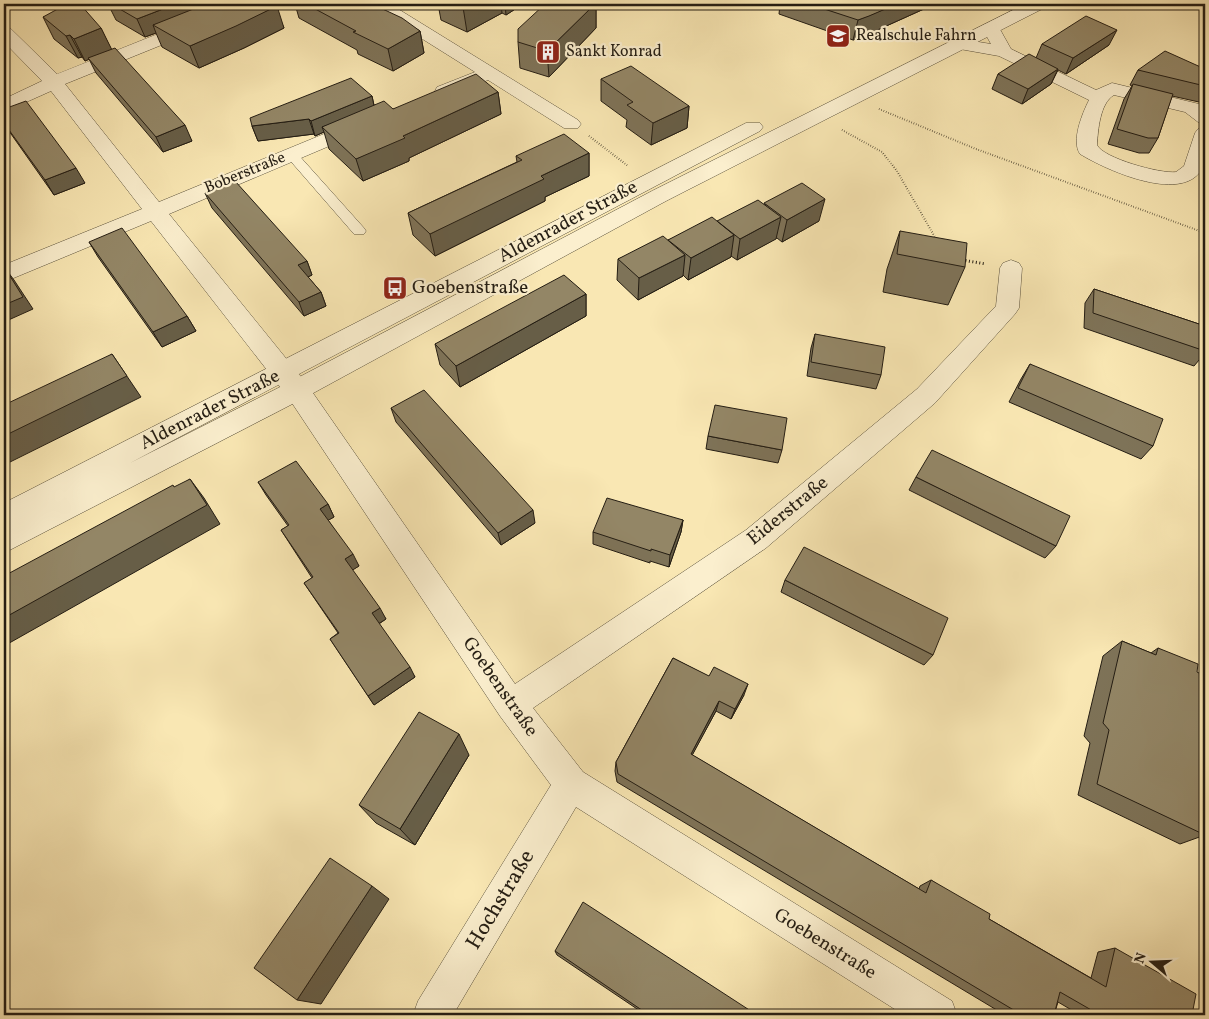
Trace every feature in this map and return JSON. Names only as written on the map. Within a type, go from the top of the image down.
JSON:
[{"type":"street","points":[[4,106],[54,82],[247,4]]},
{"type":"street","points":[[379,4],[487,74],[570,124]]},
{"type":"street","name":"Aldenrader Straße","points":[[4,541],[646,181],[1003,4]]},
{"type":"street","name":"Aldenrader Straße","points":[[4,516],[289,382],[1038,4]]},
{"type":"street","points":[[991,28],[1004,52]]},
{"type":"street","name":"Goebenstraße","points":[[4,32],[54,82],[289,382],[511,705],[571,784],[938,1015]]},
{"type":"street","points":[[960,44],[1004,52],[1099,98]]},
{"type":"street","points":[[425,99],[487,74]]},
{"type":"street","points":[[1205,118],[1192,108],[1112,89],[1104,92],[1099,98],[1086,143],[1088,150],[1097,156],[1163,180],[1178,181],[1191,172],[1205,133]]},
{"type":"street","name":"Boberstraße","points":[[4,274],[153,210],[380,118]]},
{"type":"street","name":"Eiderstraße","points":[[511,705],[756,539],[926,396],[1007,308],[1011,268]]},
{"type":"street","name":"Hochstraße","points":[[432,1015],[571,784]]},
{"type":"lane","points":[[291,154],[359,231]]},
{"type":"path","points":[[853,98],[976,149],[1205,233]]},
{"type":"path","points":[[817,117],[882,152],[897,170],[934,238],[941,243]]},
{"type":"path","points":[[570,124],[646,181]]},
{"type":"path","points":[[961,260],[1011,268]]},
{"type":"building","points":[[80,4],[101,28],[74,39],[70,35],[66,36],[43,17],[65,5],[69,8]]},
{"type":"building","points":[[111,4],[176,4],[137,19]]},
{"type":"building","points":[[206,4],[273,4],[277,6],[190,46],[153,25]]},
{"type":"building","points":[[306,4],[372,4],[402,18],[420,31],[388,49],[353,32],[356,31]]},
{"type":"building","points":[[456,4],[470,4],[463,7]]},
{"type":"building","points":[[545,4],[595,4],[547,51],[518,42],[518,29]]},
{"type":"building","points":[[809,4],[897,4],[858,20]]},
{"type":"building","points":[[1086,16],[1117,30],[1073,58],[1042,44]]},
{"type":"building","points":[[115,48],[185,125],[156,137],[88,58]]},
{"type":"building","points":[[1165,51],[1205,69],[1205,86],[1138,70]]},
{"type":"building","points":[[1029,54],[1058,69],[1028,89],[998,74]]},
{"type":"building","points":[[631,66],[689,106],[653,123],[627,105],[633,102],[601,79]]},
{"type":"building","points":[[476,74],[498,92],[403,136],[405,138],[356,159],[322,127],[384,101],[393,109]]},
{"type":"building","points":[[351,78],[372,96],[311,121],[309,119],[252,126],[250,118]]},
{"type":"building","points":[[1133,84],[1173,94],[1158,138],[1148,138],[1117,129]]},
{"type":"building","points":[[26,101],[76,168],[45,180],[4,123],[4,109]]},
{"type":"building","points":[[564,134],[589,153],[541,176],[544,179],[430,234],[408,213],[522,160],[516,156]]},
{"type":"building","points":[[235,181],[307,261],[298,265],[321,292],[299,302],[205,193]]},
{"type":"building","points":[[802,183],[825,199],[787,220],[764,203]]},
{"type":"building","points":[[758,200],[781,217],[740,239],[717,221]]},
{"type":"building","points":[[712,217],[734,235],[691,258],[668,240]]},
{"type":"building","points":[[122,228],[187,316],[153,332],[89,242]]},
{"type":"building","points":[[900,231],[967,243],[965,267],[897,254]]},
{"type":"building","points":[[663,236],[685,255],[639,278],[618,259]]},
{"type":"building","points":[[4,268],[23,297],[4,305]]},
{"type":"building","points":[[564,275],[586,294],[456,366],[435,344]]},
{"type":"building","points":[[1094,289],[1205,326],[1205,351],[1093,313]]},
{"type":"building","points":[[815,334],[885,347],[881,375],[811,362]]},
{"type":"building","points":[[112,354],[127,376],[4,436],[4,405]]},
{"type":"building","points":[[1030,364],[1163,419],[1153,446],[1018,388]]},
{"type":"building","points":[[424,390],[533,510],[498,533],[391,408]]},
{"type":"building","points":[[715,405],[787,418],[782,450],[708,436]]},
{"type":"building","points":[[932,450],[1070,516],[1056,546],[916,477]]},
{"type":"building","points":[[296,461],[328,504],[320,509],[353,554],[345,559],[380,608],[372,613],[410,667],[368,696],[330,639],[339,633],[304,583],[313,577],[281,530],[289,525],[258,482]]},
{"type":"building","points":[[190,479],[207,505],[4,618],[4,576],[173,485],[174,487]]},
{"type":"building","points":[[607,498],[683,520],[670,555],[651,549],[651,551],[593,532]]},
{"type":"building","points":[[804,547],[948,618],[933,655],[785,580]]},
{"type":"building","points":[[1122,641],[1156,655],[1158,648],[1198,664],[1197,672],[1205,676],[1205,835],[1097,784],[1109,730],[1103,723]]},
{"type":"building","points":[[673,658],[709,676],[714,667],[748,684],[735,709],[719,701],[691,754],[926,893],[931,880],[990,914],[989,919],[1106,987],[1115,948],[1196,994],[1192,1015],[1100,1015],[1060,992],[1054,1015],[1022,1015],[618,774],[616,762]]},
{"type":"building","points":[[419,712],[459,734],[400,829],[359,805]]},
{"type":"building","points":[[330,858],[372,886],[297,1000],[254,968]]},
{"type":"building","points":[[583,902],[757,1015],[649,1015],[555,951]]},
{"type":"railway","points":[[4,10],[20,4]]},
{"type":"place","name":"Realschule Fahrn","points":[[838,36]]},
{"type":"place","name":"Sankt Konrad","points":[[548,52]]},
{"type":"place","name":"Goebenstraße","points":[[395,288]]}]
